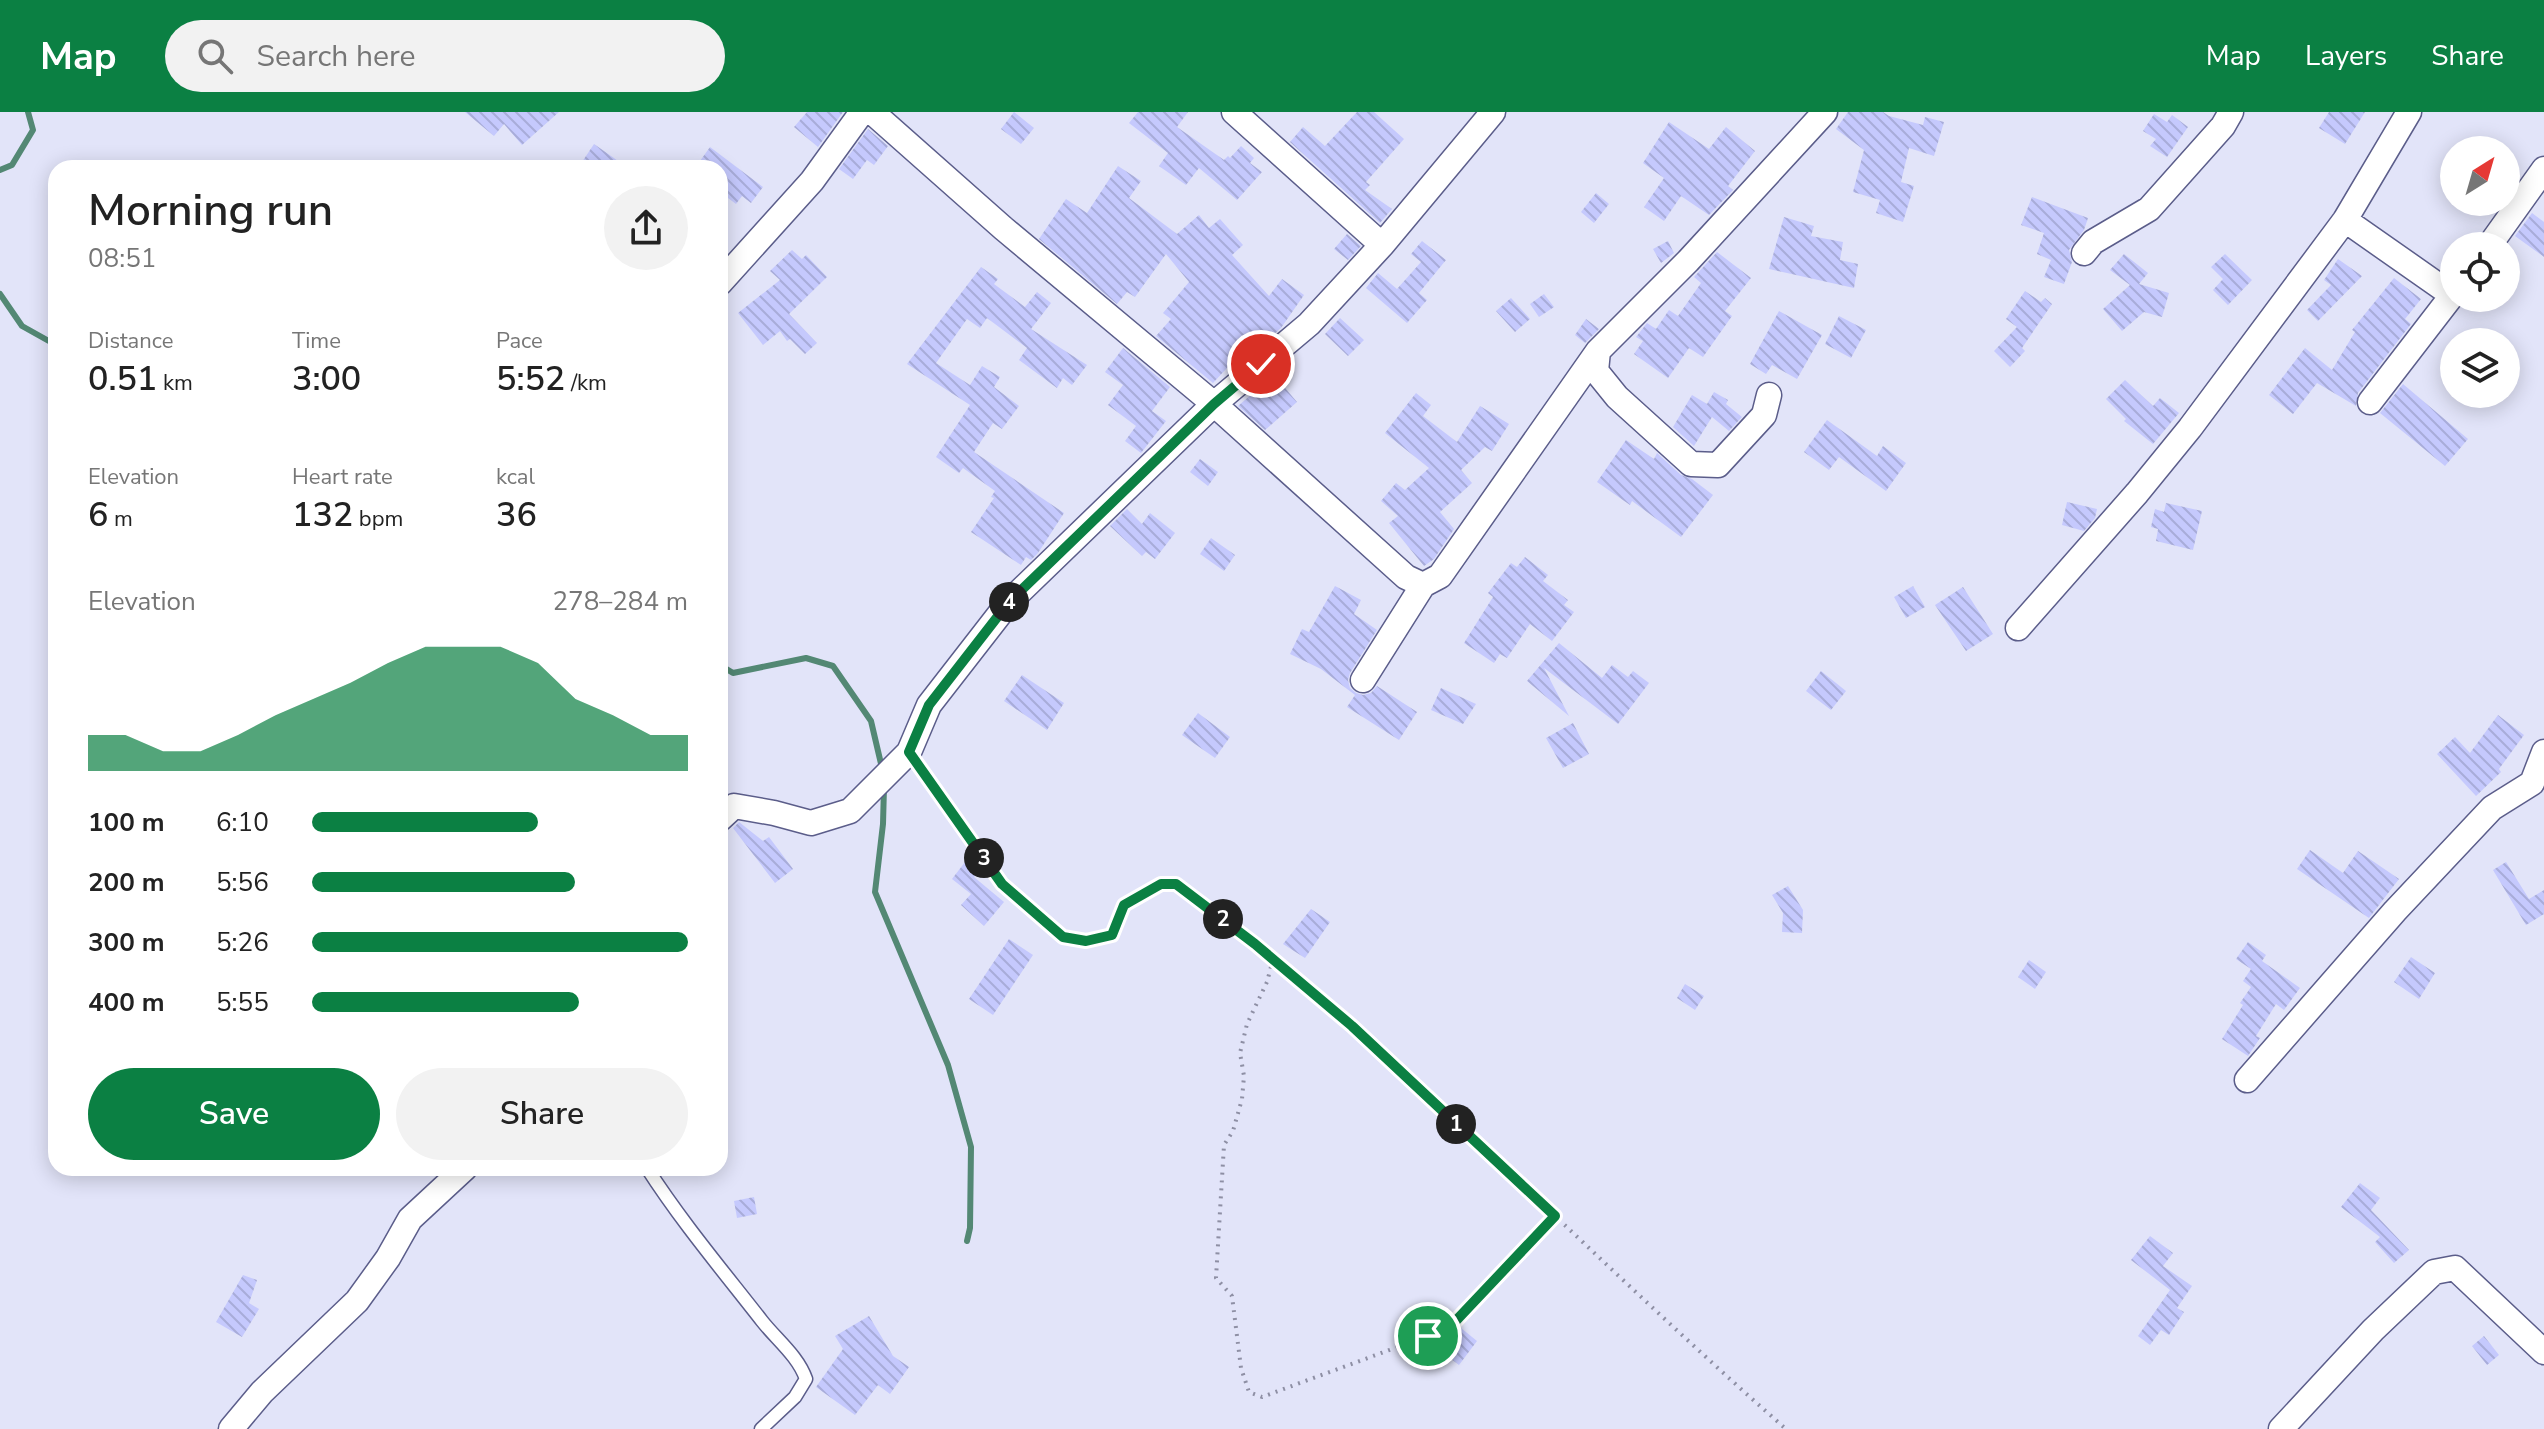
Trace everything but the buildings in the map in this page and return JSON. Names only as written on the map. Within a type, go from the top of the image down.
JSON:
[{"type":"street","points":[[728,274],[812,181],[862,112]]},
{"type":"street","points":[[872,112],[1003,228],[1214,404],[1406,577],[1423,585]]},
{"type":"street","points":[[1234,112],[1382,245]]},
{"type":"street","points":[[728,812],[734,806],[811,823],[850,811],[909,752],[929,705],[1009,602],[1214,404],[1309,324],[1382,245],[1493,112]]},
{"type":"street","points":[[1363,680],[1423,585],[1440,576],[1598,351],[1688,261],[1825,112]]},
{"type":"street","points":[[2084,253],[2093,242],[2149,209],[2223,126],[2231,112]]},
{"type":"street","points":[[2018,628],[2190,428],[2345,220],[2409,112]]},
{"type":"street","points":[[2499,232],[2544,169]]},
{"type":"street","points":[[2345,220],[2440,285]]},
{"type":"street","points":[[2370,402],[2440,311]]},
{"type":"street","points":[[1598,351],[1596,371],[1610,389],[1691,464],[1718,465],[1764,415],[1769,395]]},
{"type":"street","points":[[2247,1080],[2395,911],[2492,808],[2532,783],[2544,752]]},
{"type":"street","points":[[231,1429],[262,1392],[357,1301],[388,1258],[410,1219],[456,1176]]},
{"type":"street","points":[[2281,1429],[2373,1330],[2434,1272],[2455,1268],[2544,1352]]},
{"type":"lane","points":[[653,1176],[777,1341],[800,1363],[806,1379],[795,1397],[761,1429]]},
{"type":"path","points":[[909,752],[1002,884],[1063,937],[1086,941],[1112,935],[1124,905],[1161,884],[1176,884],[1273,959],[1352,1026],[1694,1349],[1786,1429]]},
{"type":"path","points":[[1273,959],[1267,982],[1247,1024],[1240,1053],[1244,1076],[1242,1099],[1233,1131],[1224,1145],[1216,1238],[1216,1278],[1232,1296],[1241,1368],[1249,1392],[1262,1397],[1449,1328],[1555,1216]]},
{"type":"waterway","points":[[0,170],[12,165],[33,130],[28,112]]},
{"type":"waterway","points":[[0,294],[22,326],[48,341]]},
{"type":"waterway","points":[[728,670],[733,673],[806,658],[833,666],[871,721],[882,768]]},
{"type":"waterway","points":[[884,787],[875,892],[948,1065],[971,1147],[970,1228],[967,1241]]},
{"type":"route","points":[[1261,364],[1214,404],[1009,602],[929,705],[909,752],[1002,884],[1063,937],[1086,941],[1112,935],[1124,905],[1161,884],[1176,884],[1255,944],[1352,1026],[1555,1216],[1449,1328],[1428,1336]]}]
